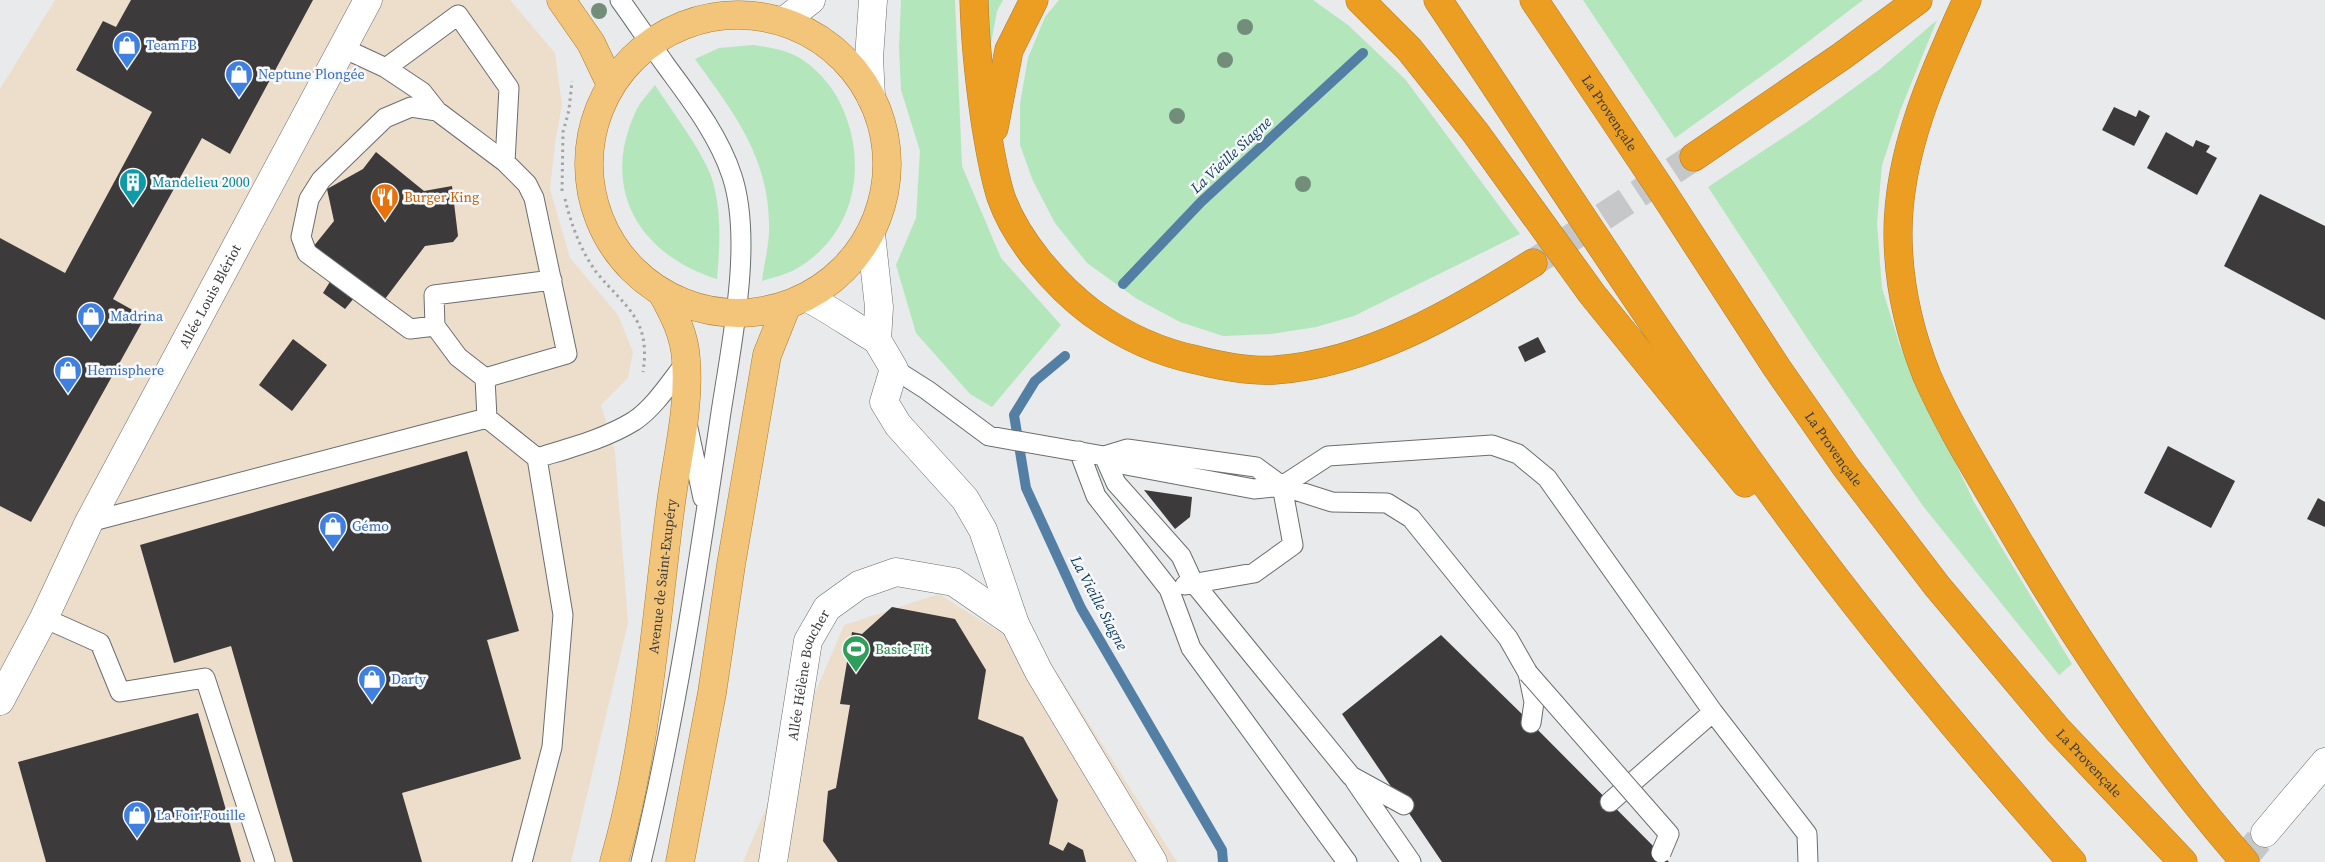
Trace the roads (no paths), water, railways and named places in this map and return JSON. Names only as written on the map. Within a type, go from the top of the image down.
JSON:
[{"type":"highway","points":[[974,0],[976,55],[991,157],[1001,198],[1039,263],[1071,298],[1108,324],[1145,345],[1182,357],[1224,367],[1274,370],[1318,363],[1366,349],[1421,327],[1468,304],[1533,264]]},
{"type":"highway","points":[[991,157],[998,104],[1009,50],[1034,0]]},
{"type":"highway","points":[[1360,0],[1409,49],[1475,132],[1592,294],[1737,474],[1856,604]]},
{"type":"highway","points":[[1438,0],[1706,400],[1783,509],[1971,748],[2072,862]]},
{"type":"highway","name":"La Provençale","points":[[1534,0],[1664,194],[1776,368],[1846,467],[1937,586],[2058,730],[2182,862]]},
{"type":"highway","points":[[1842,56],[1895,0]]},
{"type":"highway","points":[[1694,157],[1842,56],[1918,0]]},
{"type":"highway","points":[[1968,0],[1930,83],[1914,134],[1904,183],[1898,232],[1901,278],[1910,323],[1927,376],[1976,469],[2086,651],[2141,730],[2245,862]]},
{"type":"main road","points":[[561,0],[591,43],[611,85]]},
{"type":"main road","points":[[695,0],[719,16]]},
{"type":"main road","points":[[748,14],[784,21],[806,28],[832,47],[852,68],[872,97],[886,142],[886,189],[871,234],[843,271],[797,301],[766,313],[734,315],[682,302],[662,293],[631,267],[609,238],[594,205],[589,168],[593,122],[611,85],[650,44],[676,29],[719,16],[748,14]]},
{"type":"main road","name":"Avenue de Saint-Exupéry","points":[[614,862],[623,832],[647,705],[684,410],[686,361],[682,336],[662,293]]},
{"type":"main road","points":[[680,862],[712,693],[731,565],[767,355],[797,301]]},
{"type":"street","name":"Allée Louis Blériot","points":[[0,701],[44,618],[89,522],[368,0]]},
{"type":"street","points":[[784,21],[811,0]]},
{"type":"street","points":[[872,97],[869,58],[873,0]]},
{"type":"street","points":[[871,234],[879,307],[877,340]]},
{"type":"street","points":[[797,301],[837,314],[854,327],[877,340],[894,369]]},
{"type":"street","name":"Allée Hélène Boucher","points":[[894,369],[884,402],[898,425],[965,499],[983,530],[1015,624],[1039,672],[1153,862]]},
{"type":"street","name":"Allée Hélène Boucher","points":[[773,862],[808,641],[827,608],[859,585],[896,572],[954,582],[1015,624]]},
{"type":"street","points":[[2265,833],[2325,762]]},
{"type":"lane","points":[[620,0],[694,105],[719,145],[732,177],[739,212],[741,251],[734,315],[687,637],[656,801],[641,862]]},
{"type":"lane","points":[[386,68],[458,15],[509,88],[505,162]]},
{"type":"lane","points":[[343,48],[386,68],[422,92],[437,111],[505,162],[527,184],[534,198],[567,354],[485,378]]},
{"type":"lane","points":[[435,326],[410,329],[306,253],[301,237],[309,199],[321,180],[385,118],[411,107],[437,111]]},
{"type":"lane","points":[[522,862],[552,748],[563,615],[537,458],[487,418],[485,378],[458,357],[435,326],[434,296],[552,280]]},
{"type":"lane","points":[[537,458],[591,441],[634,421],[657,399],[686,361]]},
{"type":"lane","points":[[894,369],[927,390],[990,436],[1104,456],[1127,450],[1256,467],[1282,486],[1332,502],[1387,503],[1411,518],[1508,638],[1528,673],[1669,834],[1660,853]]},
{"type":"lane","points":[[684,410],[706,512]]},
{"type":"lane","points":[[89,522],[487,418]]},
{"type":"lane","points":[[1282,486],[1328,456],[1492,445],[1518,454],[1547,478],[1713,712],[1807,834],[1808,862]]},
{"type":"lane","points":[[1079,451],[1096,496],[1169,589],[1191,648],[1347,862]]},
{"type":"lane","points":[[1104,456],[1116,483],[1181,556],[1193,582],[1351,776],[1411,862]]},
{"type":"lane","points":[[1169,589],[1193,582],[1254,573],[1293,545],[1282,486]]},
{"type":"lane","points":[[44,618],[100,642],[120,692],[205,678],[265,862]]},
{"type":"lane","points":[[1528,673],[1534,702],[1531,723]]},
{"type":"lane","points":[[1610,802],[1713,712]]},
{"type":"lane","points":[[1351,776],[1404,806]]},
{"type":"waterway","name":"La Vieille Siagne","points":[[1123,284],[1201,202],[1363,53]]},
{"type":"waterway","name":"La Vieille Siagne","points":[[1065,356],[1035,381],[1014,415],[1026,488],[1081,608],[1222,850],[1223,862]]},
{"type":"tunnel","points":[[1533,263],[1694,157]]},
{"type":"tunnel","points":[[2241,862],[2265,833]]},
{"type":"place","name":"TeamFB","points":[[127,69]]},
{"type":"place","name":"Neptune Plongée","points":[[239,98]]},
{"type":"place","name":"Mandelieu 2000","points":[[133,206]]},
{"type":"place","name":"Burger King","points":[[385,221]]},
{"type":"place","name":"Madrina","points":[[91,340]]},
{"type":"place","name":"Hemisphere","points":[[68,394]]},
{"type":"place","name":"Gémo","points":[[333,550]]},
{"type":"place","name":"Basic-Fit","points":[[856,673]]},
{"type":"place","name":"Darty","points":[[372,703]]},
{"type":"place","name":"La Foir'Fouille","points":[[137,839]]}]
